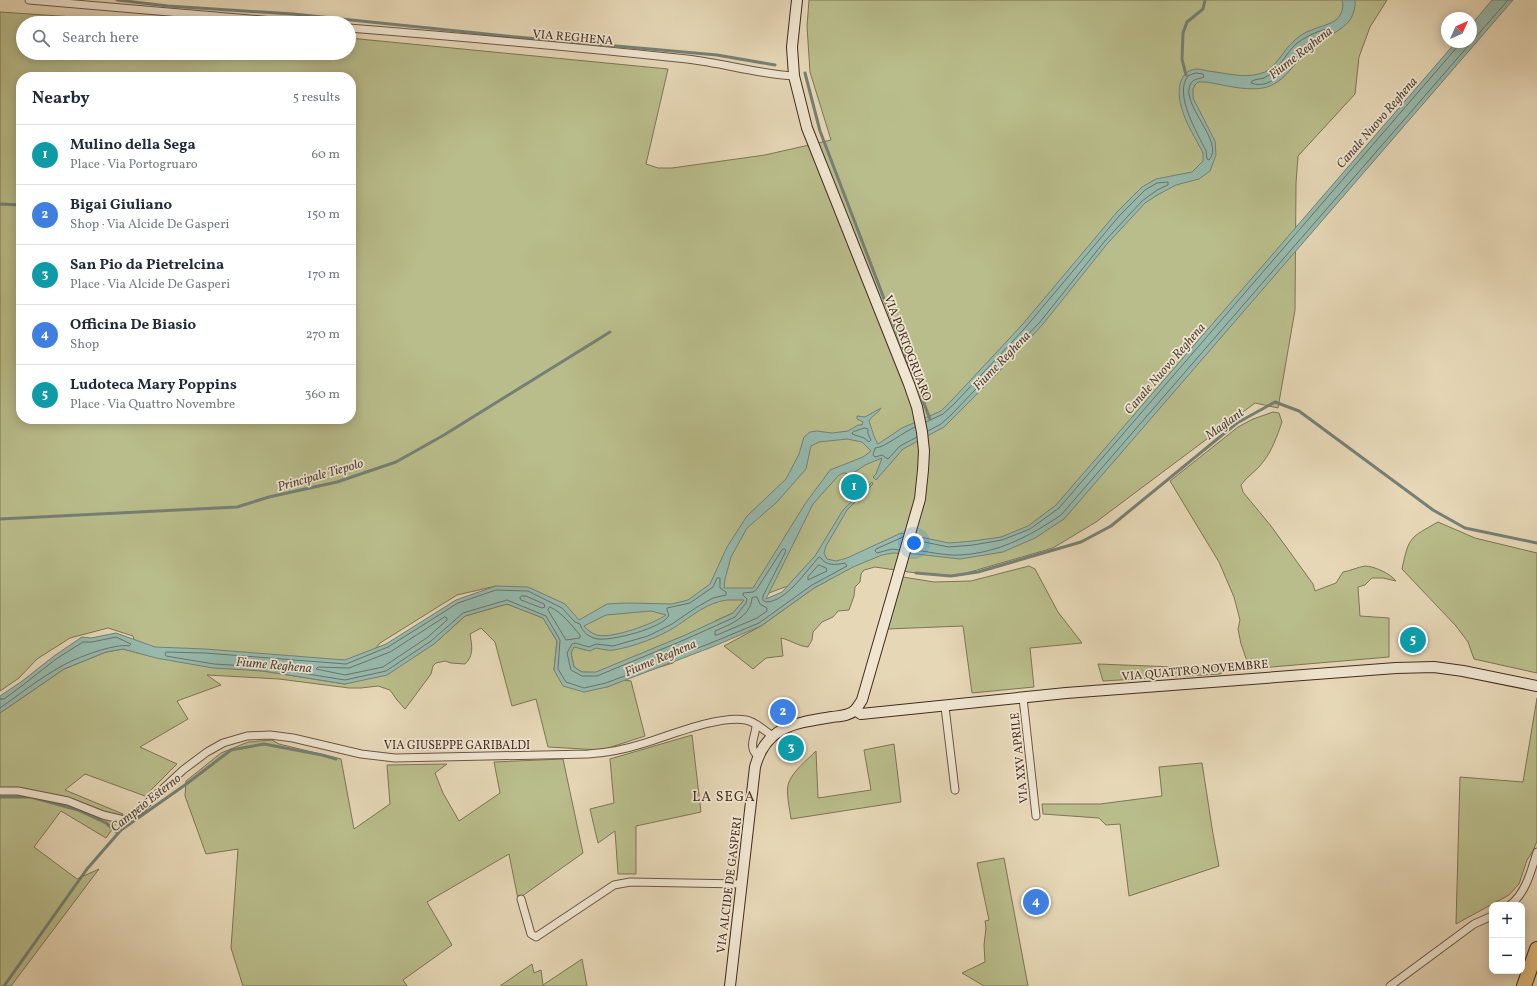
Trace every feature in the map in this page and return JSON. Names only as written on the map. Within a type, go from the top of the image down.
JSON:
[{"type":"highway","points":[[1524,986],[1537,948]]},
{"type":"main road","name":"VIA PORTOGRUARO","points":[[797,0],[792,47],[794,76],[808,128],[910,384],[917,407],[923,444],[923,470],[920,499],[862,700],[855,710]]},
{"type":"main road","name":"VIA QUATTRO NOVEMBRE","points":[[855,710],[861,714],[1023,698],[1396,668],[1434,667],[1463,671],[1537,686]]},
{"type":"main road","name":"VIA ALCIDE DE GASPERI","points":[[730,986],[755,767],[758,756],[765,742],[782,730],[801,722],[847,715],[855,710]]},
{"type":"street","points":[[29,0],[215,16]]},
{"type":"street","name":"VIA REGHENA","points":[[356,29],[689,60],[746,69],[768,75],[794,76]]},
{"type":"street","name":"VIA XXV APRILE","points":[[1023,698],[1036,816]]},
{"type":"street","points":[[945,706],[955,790]]},
{"type":"street","name":"VIA GIUSEPPE GARIBALDI","points":[[0,790],[18,791],[68,801],[103,815],[124,820],[141,809],[183,770],[207,752],[223,743],[247,736],[270,735],[293,738],[361,754],[395,758],[542,756],[614,752],[686,729],[725,721],[744,720],[756,725],[772,736]]},
{"type":"street","points":[[756,725],[752,745],[758,756]]},
{"type":"street","points":[[1513,902],[1520,894],[1529,877],[1537,852]]},
{"type":"street","points":[[521,899],[531,934],[536,937],[614,885],[630,882],[742,884]]},
{"type":"street","points":[[1390,986],[1464,932],[1489,918]]},
{"type":"green space","points":[[809,0],[1387,0],[1370,27],[1359,57],[1355,94],[1298,156],[1296,183],[1295,310],[1278,408],[1255,403],[1096,522],[1053,548],[956,576],[916,573],[875,567],[864,570],[861,574],[860,582],[855,587],[854,596],[849,610],[838,611],[833,617],[822,622],[813,632],[812,640],[808,647],[781,638],[783,656],[766,658],[753,669],[724,646],[761,626],[814,588],[834,577],[785,587],[742,603],[733,613],[715,621],[673,663],[634,675],[582,672],[574,667],[571,653],[574,646],[585,650],[555,617],[496,586],[457,595],[380,643],[358,671],[204,666],[263,671],[345,684],[434,644],[465,616],[507,604],[543,618],[557,641],[554,670],[607,687],[623,680],[631,681],[645,736],[602,750],[548,747],[536,699],[512,706],[495,642],[481,628],[470,634],[472,646],[468,661],[465,664],[445,661],[436,663],[433,666],[431,674],[405,709],[390,690],[378,686],[349,688],[279,679],[207,675],[221,685],[177,701],[188,719],[140,747],[177,764],[145,796],[85,774],[65,790],[123,814],[106,838],[61,811],[34,847],[77,879],[99,869],[11,986],[0,986],[0,713],[64,669],[106,652],[123,649],[138,653],[133,636],[108,628],[70,638],[37,659],[19,678],[0,691],[0,12],[59,16],[16,16],[16,60],[356,60],[356,39],[668,69],[646,164],[658,168],[672,168],[765,155],[831,140],[810,72],[807,26]]},
{"type":"green space","points":[[1273,412],[1279,413],[1282,422],[1278,433],[1266,458],[1241,485],[1243,492],[1271,526],[1313,584],[1315,591],[1336,583],[1343,572],[1365,566],[1373,567],[1394,578],[1396,581],[1383,578],[1372,578],[1365,585],[1358,587],[1360,616],[1389,618],[1389,657],[1248,669],[1238,629],[1240,620],[1234,597],[1219,562],[1170,481],[1238,427],[1253,419]]},
{"type":"green space","points":[[1438,522],[1475,538],[1537,553],[1537,673],[1474,659],[1468,642],[1456,626],[1402,569],[1409,544],[1412,539],[1422,531]]},
{"type":"green space","points":[[1029,566],[1035,569],[1058,612],[1082,643],[1030,648],[1034,687],[972,693],[963,626],[887,629],[903,577],[934,582],[971,581]]},
{"type":"green space","points":[[1098,664],[1201,668],[1224,665],[1225,671],[1220,674],[1103,681]]},
{"type":"green space","points":[[1537,698],[1537,841],[1527,860],[1519,884],[1509,895],[1496,902],[1489,902],[1489,906],[1456,924],[1460,777],[1523,782]]},
{"type":"green space","points":[[692,735],[701,812],[636,826],[636,874],[618,874],[615,831],[598,843],[590,809],[614,803],[610,759]]},
{"type":"green space","points":[[272,740],[279,744],[341,759],[354,829],[390,804],[387,765],[447,764],[435,773],[443,793],[459,821],[500,793],[494,762],[563,759],[583,853],[518,899],[509,854],[427,902],[452,945],[403,980],[407,986],[243,986],[231,948],[238,849],[206,854],[185,796],[186,781],[221,753],[248,742]]},
{"type":"green space","points":[[894,744],[901,802],[791,819],[788,795],[789,782],[797,769],[816,751],[818,798],[871,790],[864,750]]},
{"type":"green space","points":[[1202,763],[1219,866],[1129,896],[1120,824],[1106,825],[1099,818],[1043,814],[1042,804],[1100,804],[1162,796],[1159,767]]},
{"type":"green space","points":[[1004,858],[1028,986],[984,986],[962,973],[985,962],[985,921],[989,920],[977,863]]},
{"type":"green space","points":[[582,959],[587,986],[500,986],[532,964],[534,973],[541,970],[543,985]]},
{"type":"water","name":"Fiume Reghena","points":[[1342,0],[1355,0],[1354,11],[1347,24],[1310,49],[1276,83],[1263,88],[1255,89],[1238,88],[1206,82],[1198,82],[1195,85],[1193,89],[1193,98],[1215,141],[1216,155],[1210,171],[1199,179],[1176,185],[1145,203],[1107,244],[1043,324],[996,375],[944,427],[903,449],[876,480],[873,477],[876,474],[882,458],[865,465],[852,474],[843,473],[839,475],[813,504],[766,599],[782,592],[815,556],[843,510],[872,482],[873,484],[847,510],[826,546],[824,553],[827,559],[836,561],[847,558],[901,533],[949,543],[1001,537],[1028,526],[1056,505],[1451,48],[1471,48],[1064,519],[1035,538],[1003,552],[960,559],[916,554],[893,553],[882,555],[853,567],[814,588],[761,626],[712,647],[607,687],[584,692],[563,686],[554,670],[557,641],[543,618],[507,604],[465,616],[434,644],[387,675],[345,684],[263,671],[213,668],[156,658],[123,649],[106,652],[64,669],[0,713],[0,696],[82,637],[91,638],[116,633],[155,647],[205,649],[345,660],[386,644],[456,600],[496,586],[528,587],[565,604],[579,620],[607,604],[672,604],[688,600],[710,584],[727,547],[747,516],[786,479],[799,454],[804,437],[810,432],[817,431],[832,433],[848,431],[858,425],[862,425],[863,422],[857,419],[857,416],[865,417],[881,408],[869,421],[878,444],[902,428],[941,411],[1022,325],[1117,212],[1142,187],[1156,179],[1192,172],[1203,161],[1203,153],[1191,131],[1180,103],[1180,84],[1185,74],[1196,69],[1240,75],[1253,75],[1265,72],[1274,65],[1290,45],[1300,36],[1337,19],[1343,5]],"holes":[[[847,439],[862,442],[871,451],[863,457],[830,470],[805,504],[753,588],[724,588],[731,557],[747,528],[777,502],[806,469],[811,446],[819,442]],[[727,600],[744,600],[733,613],[683,636],[596,672],[582,672],[574,667],[571,653],[574,647],[590,651],[596,648],[605,650],[621,649],[654,638],[669,631],[700,610],[712,604]],[[651,611],[666,615],[660,619],[632,630],[612,635],[597,635],[589,631],[584,626],[606,615]]]},
{"type":"water","points":[[1492,0],[1513,0],[1477,42],[1477,18]]},
{"type":"waterway","points":[[117,0],[168,6],[312,16]]},
{"type":"waterway","points":[[1186,75],[1182,59],[1183,33],[1187,22],[1203,9],[1205,0]]},
{"type":"waterway","points":[[356,21],[717,55],[775,65]]},
{"type":"waterway","points":[[805,73],[820,131],[930,419]]},
{"type":"waterway","points":[[0,204],[16,205]]},
{"type":"waterway","name":"Principale Tiepolo","points":[[0,519],[237,507],[269,497],[337,482],[396,462],[444,435],[610,332]]},
{"type":"waterway","name":"Maglant","points":[[916,573],[951,576],[978,572],[1081,542],[1111,526],[1237,423],[1275,402],[1299,411],[1433,510],[1465,528],[1537,543]]},
{"type":"waterway","name":"Campeio Esterno","points":[[4,986],[87,869],[121,830],[185,785],[231,750],[264,744],[336,759]]},
{"type":"waterway","points":[[0,797],[31,797],[78,810],[106,823],[118,833]]},
{"type":"place","name":"Mulino della Sega","points":[[854,487]]},
{"type":"place","name":"Ludoteca Mary Poppins","points":[[1413,640]]},
{"type":"place","name":"Bigai Giuliano","points":[[783,712]]},
{"type":"place","name":"San Pio da Pietrelcina","points":[[791,748]]},
{"type":"place","name":"Officina De Biasio","points":[[1036,902]]},
{"type":"district","name":"LA SEGA","points":[[724,796]]},
{"type":"water label","name":"Canale Nuovo Reghena","points":[[1376,122]]},
{"type":"water label","name":"Canale Nuovo Reghena","points":[[1164,368]]}]
